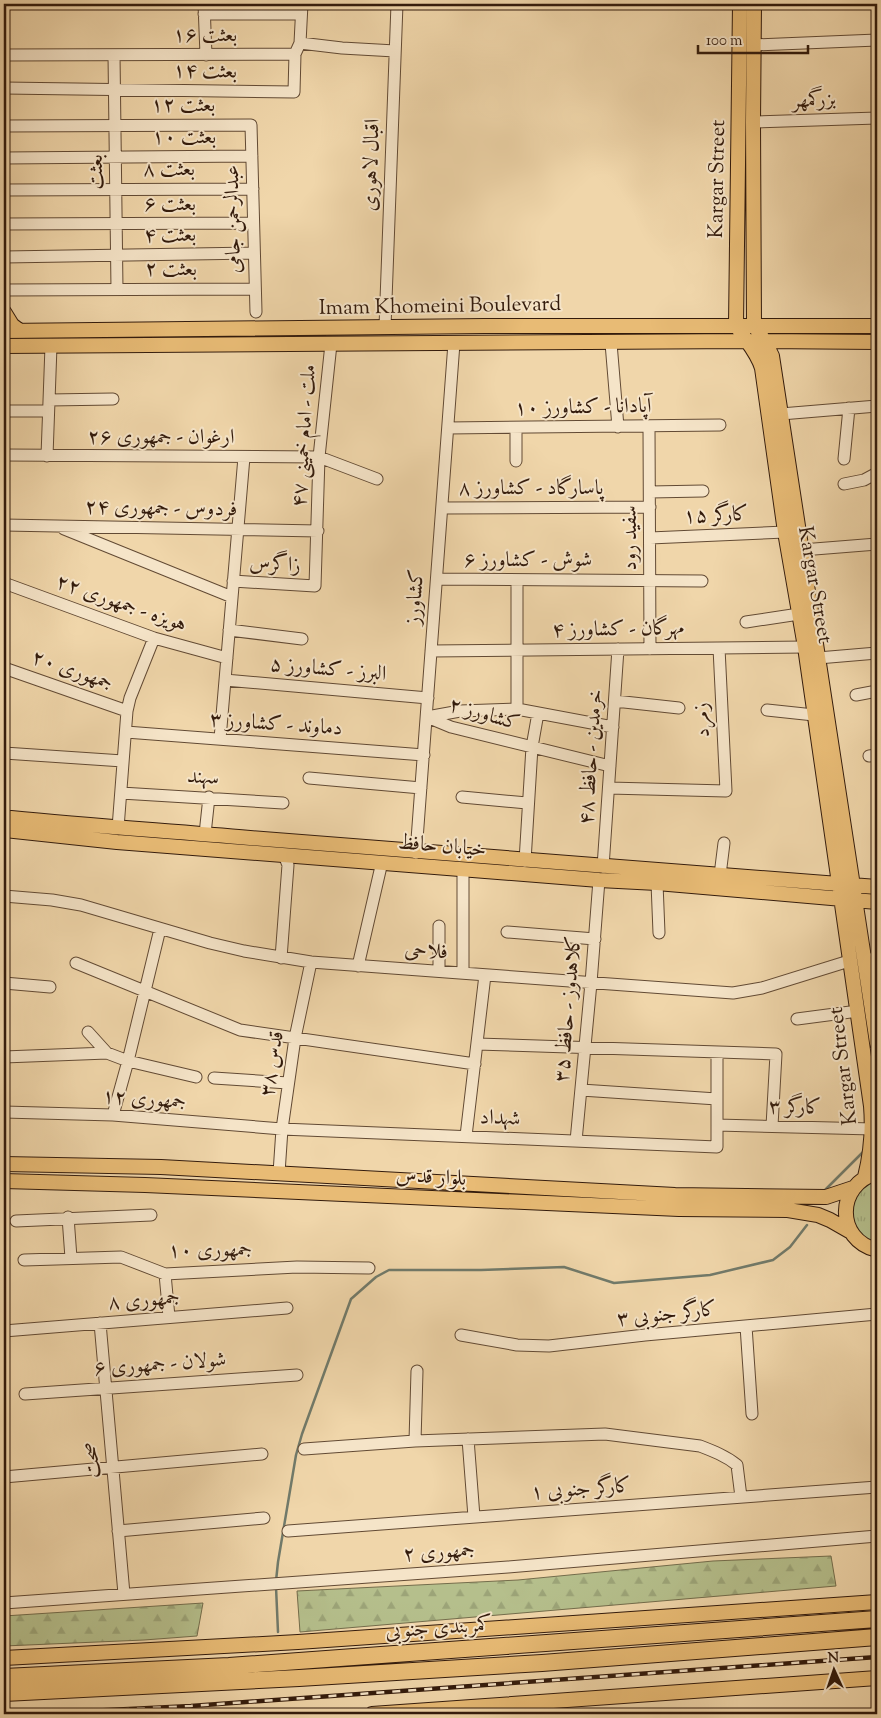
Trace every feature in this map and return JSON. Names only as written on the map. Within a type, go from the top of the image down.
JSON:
[{"type":"highway","name":"کمربندی جنوبی","points":[[4,1677],[229,1666],[877,1619]]},
{"type":"highway","name":"کمربندی جنوبی","points":[[4,1693],[299,1678],[562,1661],[877,1637]]},
{"type":"main road","name":"Kargar Street","points":[[740,4],[736,325],[746,341],[757,353],[762,368],[792,531],[802,550],[855,901],[871,959],[877,1043]]},
{"type":"main road","name":"Kargar Street","points":[[754,4],[754,325],[772,356],[781,414],[799,614],[840,900],[858,1010],[873,1129],[869,1162],[871,1175]]},
{"type":"main road","points":[[737,256],[741,264],[745,265],[749,264],[754,258]]},
{"type":"main road","points":[[4,312],[12,325],[20,331]]},
{"type":"main road","name":"Imam Khomeini Boulevard","points":[[4,331],[385,327],[877,326]]},
{"type":"main road","name":"Imam Khomeini Boulevard","points":[[4,346],[746,341],[877,342]]},
{"type":"main road","name":"خیابان حافظ","points":[[4,821],[11,818],[205,834],[326,851],[382,862],[463,869],[525,861],[657,883],[877,902]]},
{"type":"main road","name":"خیابان حافظ","points":[[4,827],[6,830],[117,842],[284,855],[326,851],[416,853],[495,865],[601,873],[720,875],[877,887]]},
{"type":"main road","name":"بلوار قدس","points":[[4,1164],[161,1167],[675,1195],[826,1196],[853,1188]]},
{"type":"main road","points":[[851,1232],[846,1221],[845,1210],[848,1199],[853,1188],[871,1175]]},
{"type":"main road","points":[[376,1196],[377,1178]]},
{"type":"main road","name":"بلوار قدس","points":[[4,1181],[145,1185],[679,1209],[788,1210],[818,1215],[830,1220],[851,1232],[859,1242],[875,1251]]},
{"type":"main road","points":[[4,1658],[298,1642],[877,1602]]},
{"type":"main road","points":[[372,1714],[877,1678]]},
{"type":"street","name":"اقبال لاهوری","points":[[385,327],[397,4]]},
{"type":"street","points":[[206,55],[204,9],[302,9],[300,43],[295,54]]},
{"type":"street","points":[[754,44],[877,40]]},
{"type":"street","points":[[300,43],[394,51]]},
{"type":"street","name":"بعثت ۱۶","points":[[4,55],[295,54]]},
{"type":"street","name":"بعثت ۱۴","points":[[4,88],[294,92],[295,54]]},
{"type":"street","name":"بعثت","points":[[114,55],[117,289]]},
{"type":"street","name":"بزرگمهر","points":[[753,122],[877,118]]},
{"type":"street","name":"بعثت ۱۲","points":[[4,126],[251,125]]},
{"type":"street","name":"عبدالرحمن جامی","points":[[251,125],[256,312]]},
{"type":"street","name":"بعثت ۱۰","points":[[4,158],[252,156]]},
{"type":"street","name":"بعثت ۸","points":[[4,190],[252,189]]},
{"type":"street","name":"بعثت ۶","points":[[4,224],[253,223]]},
{"type":"street","name":"بعثت ۴","points":[[4,256],[254,253]]},
{"type":"street","name":"بعثت ۲","points":[[4,290],[255,289]]},
{"type":"street","points":[[611,342],[618,427]]},
{"type":"street","name":"کشاورز","points":[[416,853],[454,343]]},
{"type":"street","name":"ملت - امام خمینی ۴۷","points":[[315,586],[319,457],[331,344]]},
{"type":"street","points":[[47,456],[51,346]]},
{"type":"street","points":[[4,411],[113,399]]},
{"type":"street","points":[[781,414],[877,406]]},
{"type":"street","points":[[844,459],[849,408]]},
{"type":"street","name":"آپادانا - کشاورز ۱۰","points":[[448,428],[720,425]]},
{"type":"street","name":"سفید رود","points":[[649,427],[650,648]]},
{"type":"street","points":[[516,428],[516,461]]},
{"type":"street","name":"ارغوان - جمهوری ۲۶","points":[[4,456],[319,457]]},
{"type":"street","points":[[220,739],[244,457]]},
{"type":"street","points":[[319,457],[377,479]]},
{"type":"street","points":[[844,484],[864,480],[877,473]]},
{"type":"street","points":[[650,492],[703,491]]},
{"type":"street","name":"پاسارگاد - کشاورز ۸","points":[[442,508],[650,508]]},
{"type":"street","name":"فردوس - جمهوری ۲۴","points":[[4,525],[318,531]]},
{"type":"street","points":[[57,526],[232,597]]},
{"type":"street","name":"کارگر ۱۵","points":[[650,538],[792,531]]},
{"type":"street","points":[[802,550],[877,544]]},
{"type":"street","name":"شوش - کشاورز ۶","points":[[436,579],[702,581]]},
{"type":"street","points":[[517,580],[517,709]]},
{"type":"street","name":"زاگرس","points":[[233,581],[315,586]]},
{"type":"street","name":"هویزه - جمهوری ۲۲","points":[[4,583],[154,638],[227,658]]},
{"type":"street","points":[[746,622],[799,614]]},
{"type":"street","points":[[229,630],[302,639]]},
{"type":"street","points":[[118,828],[127,710],[154,638]]},
{"type":"street","name":"مهرگان - کشاورز ۴","points":[[431,651],[805,647]]},
{"type":"street","name":"زمرد","points":[[609,788],[726,791],[719,648]]},
{"type":"street","name":"خرمدین - حافظ ۴۸","points":[[601,873],[609,788],[618,649]]},
{"type":"street","points":[[818,658],[877,653]]},
{"type":"street","name":"جمهوری ۲۰","points":[[4,668],[127,710]]},
{"type":"street","name":"البرز - کشاورز ۵","points":[[225,680],[428,698]]},
{"type":"street","points":[[856,695],[877,691]]},
{"type":"street","points":[[615,701],[680,708]]},
{"type":"street","points":[[427,717],[460,711],[517,709],[613,727]]},
{"type":"street","points":[[767,710],[814,715]]},
{"type":"street","points":[[525,861],[527,803],[532,747],[538,713]]},
{"type":"street","name":"کشاورز ۲","points":[[427,717],[451,727],[610,766]]},
{"type":"street","name":"دماوند - کشاورز ۳","points":[[126,732],[424,755]]},
{"type":"street","points":[[4,753],[123,761]]},
{"type":"street","points":[[309,778],[421,788]]},
{"type":"street","name":"سهند","points":[[121,793],[283,803]]},
{"type":"street","points":[[205,834],[209,797]]},
{"type":"street","points":[[462,797],[527,803]]},
{"type":"street","points":[[720,875],[724,843]]},
{"type":"street","points":[[282,958],[288,865],[284,855]]},
{"type":"street","points":[[358,966],[382,862]]},
{"type":"street","points":[[463,869],[463,973]]},
{"type":"street","name":"کلاهدوز - حافظ ۳۵","points":[[576,1141],[601,873]]},
{"type":"street","points":[[657,883],[659,933]]},
{"type":"street","name":"فلاحی","points":[[4,896],[52,900],[81,905],[160,929],[244,951],[311,962],[358,966],[733,993],[762,988],[850,961]]},
{"type":"street","points":[[439,926],[439,971]]},
{"type":"street","points":[[113,1115],[160,929]]},
{"type":"street","points":[[507,932],[595,940]]},
{"type":"street","name":"قدس ۳۸","points":[[279,1173],[288,1083],[295,1038],[311,962]]},
{"type":"street","points":[[76,963],[240,1030],[475,1064]]},
{"type":"street","points":[[466,1136],[485,974]]},
{"type":"street","points":[[4,983],[50,987]]},
{"type":"street","points":[[797,1019],[858,1010]]},
{"type":"street","points":[[88,1032],[107,1054]]},
{"type":"street","points":[[477,1044],[776,1054],[772,1126]]},
{"type":"street","points":[[717,1053],[717,1125]]},
{"type":"street","points":[[4,1057],[107,1054],[196,1078]]},
{"type":"street","points":[[214,1078],[288,1083]]},
{"type":"street","points":[[581,1090],[717,1099]]},
{"type":"street","name":"جمهوری ۱۲","points":[[4,1112],[113,1115],[282,1129]]},
{"type":"street","name":"کارگر ۳","points":[[717,1125],[873,1129]]},
{"type":"street","name":"شهداد","points":[[282,1129],[717,1146],[717,1125]]},
{"type":"street","points":[[16,1221],[68,1217],[151,1215]]},
{"type":"street","points":[[68,1217],[71,1258]]},
{"type":"street","name":"جمهوری ۱۰","points":[[24,1260],[121,1256],[165,1274],[297,1267],[369,1268]]},
{"type":"street","points":[[165,1274],[169,1318]]},
{"type":"street","name":"جمهوری ۸","points":[[4,1331],[287,1308]]},
{"type":"street","name":"کارگر جنوبی ۳","points":[[461,1335],[517,1345],[549,1346],[877,1314]]},
{"type":"street","name":"صحت","points":[[100,1323],[124,1594]]},
{"type":"street","points":[[746,1326],[752,1414]]},
{"type":"street","points":[[415,1441],[417,1371]]},
{"type":"street","name":"شولان - جمهوری ۶","points":[[25,1394],[297,1374]]},
{"type":"street","points":[[304,1449],[415,1441],[606,1434],[700,1446],[730,1459],[738,1465],[741,1497]]},
{"type":"street","points":[[468,1439],[474,1517]]},
{"type":"street","points":[[4,1477],[262,1454]]},
{"type":"street","name":"کارگر جنوبی ۱","points":[[288,1531],[877,1487]]},
{"type":"street","points":[[118,1531],[264,1518]]},
{"type":"street","name":"جمهوری ۲","points":[[4,1603],[508,1567],[877,1536]]},
{"type":"green space","points":[[877,1178],[877,1245],[865,1240],[852,1222],[853,1200],[858,1190]]},
{"type":"green space","points":[[831,1556],[836,1586],[300,1632],[297,1591],[518,1580],[713,1561]]},
{"type":"green space","points":[[203,1603],[197,1636],[4,1646],[4,1616]]},
{"type":"waterway","points":[[825,1190],[865,1150]]},
{"type":"waterway","points":[[276,1581],[296,1455],[302,1434],[351,1299],[376,1277],[389,1270],[481,1270],[564,1267],[614,1283],[710,1275],[773,1260],[790,1247],[807,1225]]},
{"type":"waterway","points":[[276,1587],[278,1632]]},
{"type":"railway","points":[[25,1714],[191,1706],[877,1657]]}]
